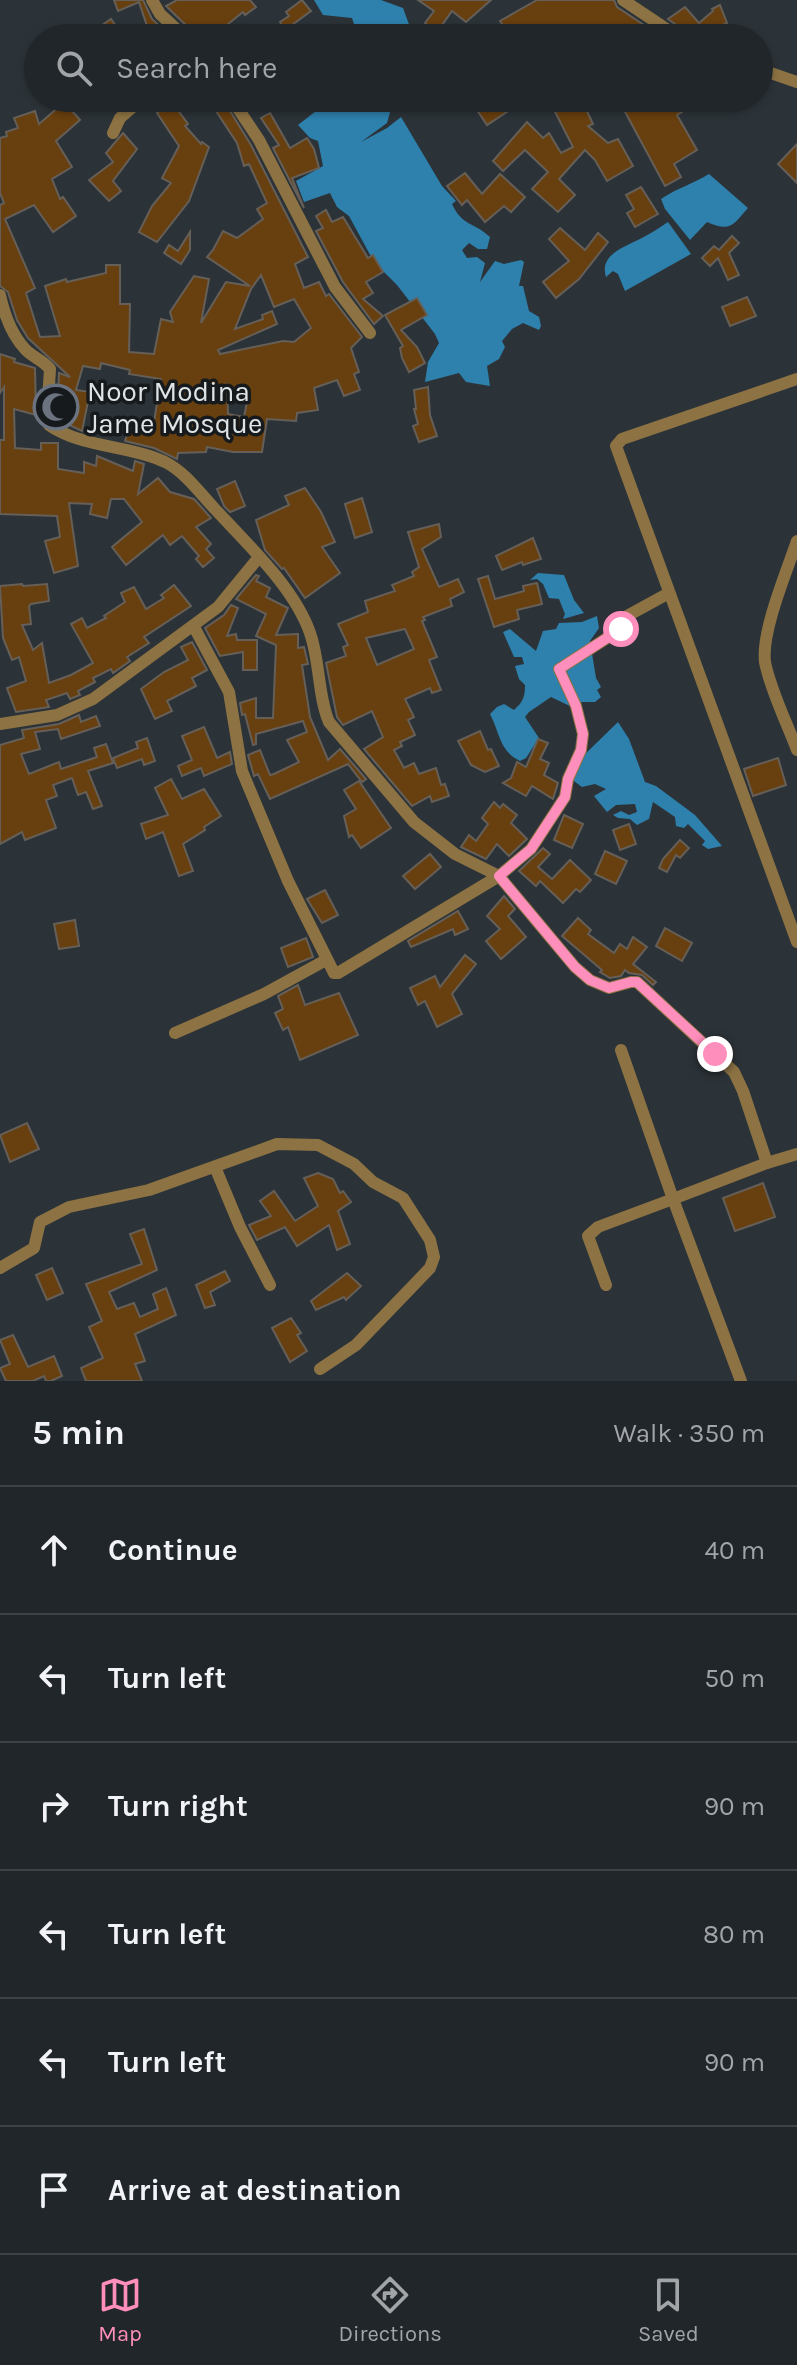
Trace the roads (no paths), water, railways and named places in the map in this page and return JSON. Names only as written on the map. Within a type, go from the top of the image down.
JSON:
[{"type":"street","points":[[152,0],[171,24]]},
{"type":"street","points":[[623,0],[659,24]]},
{"type":"street","points":[[773,74],[797,82]]},
{"type":"street","points":[[113,133],[120,118],[127,112]]},
{"type":"street","points":[[240,112],[259,140],[335,287],[370,333]]},
{"type":"street","points":[[0,295],[17,338],[26,350],[50,369],[49,425],[73,437],[165,462],[188,480],[259,557],[304,617],[321,676],[324,711],[329,722],[414,822],[455,854],[499,876],[575,967],[590,980],[609,988],[637,982],[734,1072],[767,1163]]},
{"type":"street","points":[[797,379],[622,439],[618,442],[617,450],[797,942]]},
{"type":"street","points":[[797,543],[765,651],[766,663],[797,750]]},
{"type":"street","points":[[0,724],[57,715],[93,699],[218,607],[259,557]]},
{"type":"street","points":[[194,627],[229,692],[242,771],[288,881],[326,960],[334,973],[338,973],[499,876],[531,849],[565,797],[568,779],[581,750],[583,734],[576,706],[559,669],[621,629],[630,613],[669,593]]},
{"type":"street","points":[[175,1033],[264,994],[326,960]]},
{"type":"street","points":[[621,1050],[741,1381]]},
{"type":"street","points":[[0,1268],[34,1248],[40,1222],[69,1207],[149,1190],[277,1144],[318,1145],[354,1164],[373,1182],[403,1198],[430,1240],[434,1257],[430,1268],[356,1345],[320,1369]]},
{"type":"street","points":[[606,1285],[588,1236],[598,1227],[797,1154]]},
{"type":"street","points":[[215,1167],[240,1227],[270,1285]]},
{"type":"water","points":[[314,0],[381,0],[403,8],[409,24],[354,24],[352,18],[323,15]]},
{"type":"water","points":[[315,112],[390,112],[387,123],[361,142],[401,117],[442,186],[456,201],[452,204],[456,211],[490,237],[487,249],[478,249],[469,243],[462,250],[467,258],[477,257],[485,263],[480,282],[495,261],[504,264],[524,262],[519,286],[523,286],[529,311],[539,317],[541,326],[539,330],[523,323],[512,329],[502,341],[505,347],[499,359],[487,366],[490,386],[466,382],[459,373],[425,382],[428,362],[439,343],[435,334],[397,285],[374,262],[349,216],[337,207],[330,193],[304,202],[296,181],[323,166],[318,141],[310,138],[298,125]]},
{"type":"water","points":[[709,174],[748,208],[730,226],[721,227],[707,222],[690,240],[665,209],[661,199]]},
{"type":"water","points":[[668,222],[691,254],[625,291],[618,274],[613,271],[606,277],[609,257]]},
{"type":"water","points":[[538,573],[564,575],[574,600],[584,613],[563,619],[565,614],[559,599],[549,598],[543,584],[537,579],[530,580]]},
{"type":"water","points":[[597,616],[599,628],[590,641],[596,678],[601,687],[597,690],[601,697],[595,702],[582,702],[572,707],[551,697],[529,712],[525,717],[539,738],[526,758],[520,761],[504,747],[490,714],[504,704],[514,710],[525,693],[525,685],[519,679],[515,666],[524,664],[522,657],[514,657],[503,632],[510,629],[536,651],[543,631],[556,629],[559,623],[582,622]]},
{"type":"water","points":[[618,722],[629,739],[645,782],[656,786],[695,815],[722,846],[708,849],[702,845],[705,841],[688,824],[684,828],[676,826],[675,817],[653,802],[649,819],[637,825],[630,819],[618,818],[613,815],[621,811],[629,815],[637,812],[635,804],[616,805],[607,812],[594,796],[606,789],[595,784],[582,787],[570,778],[580,759]]},
{"type":"place","name":"Noor Modina Jame Mosque","points":[[56,407]]}]
